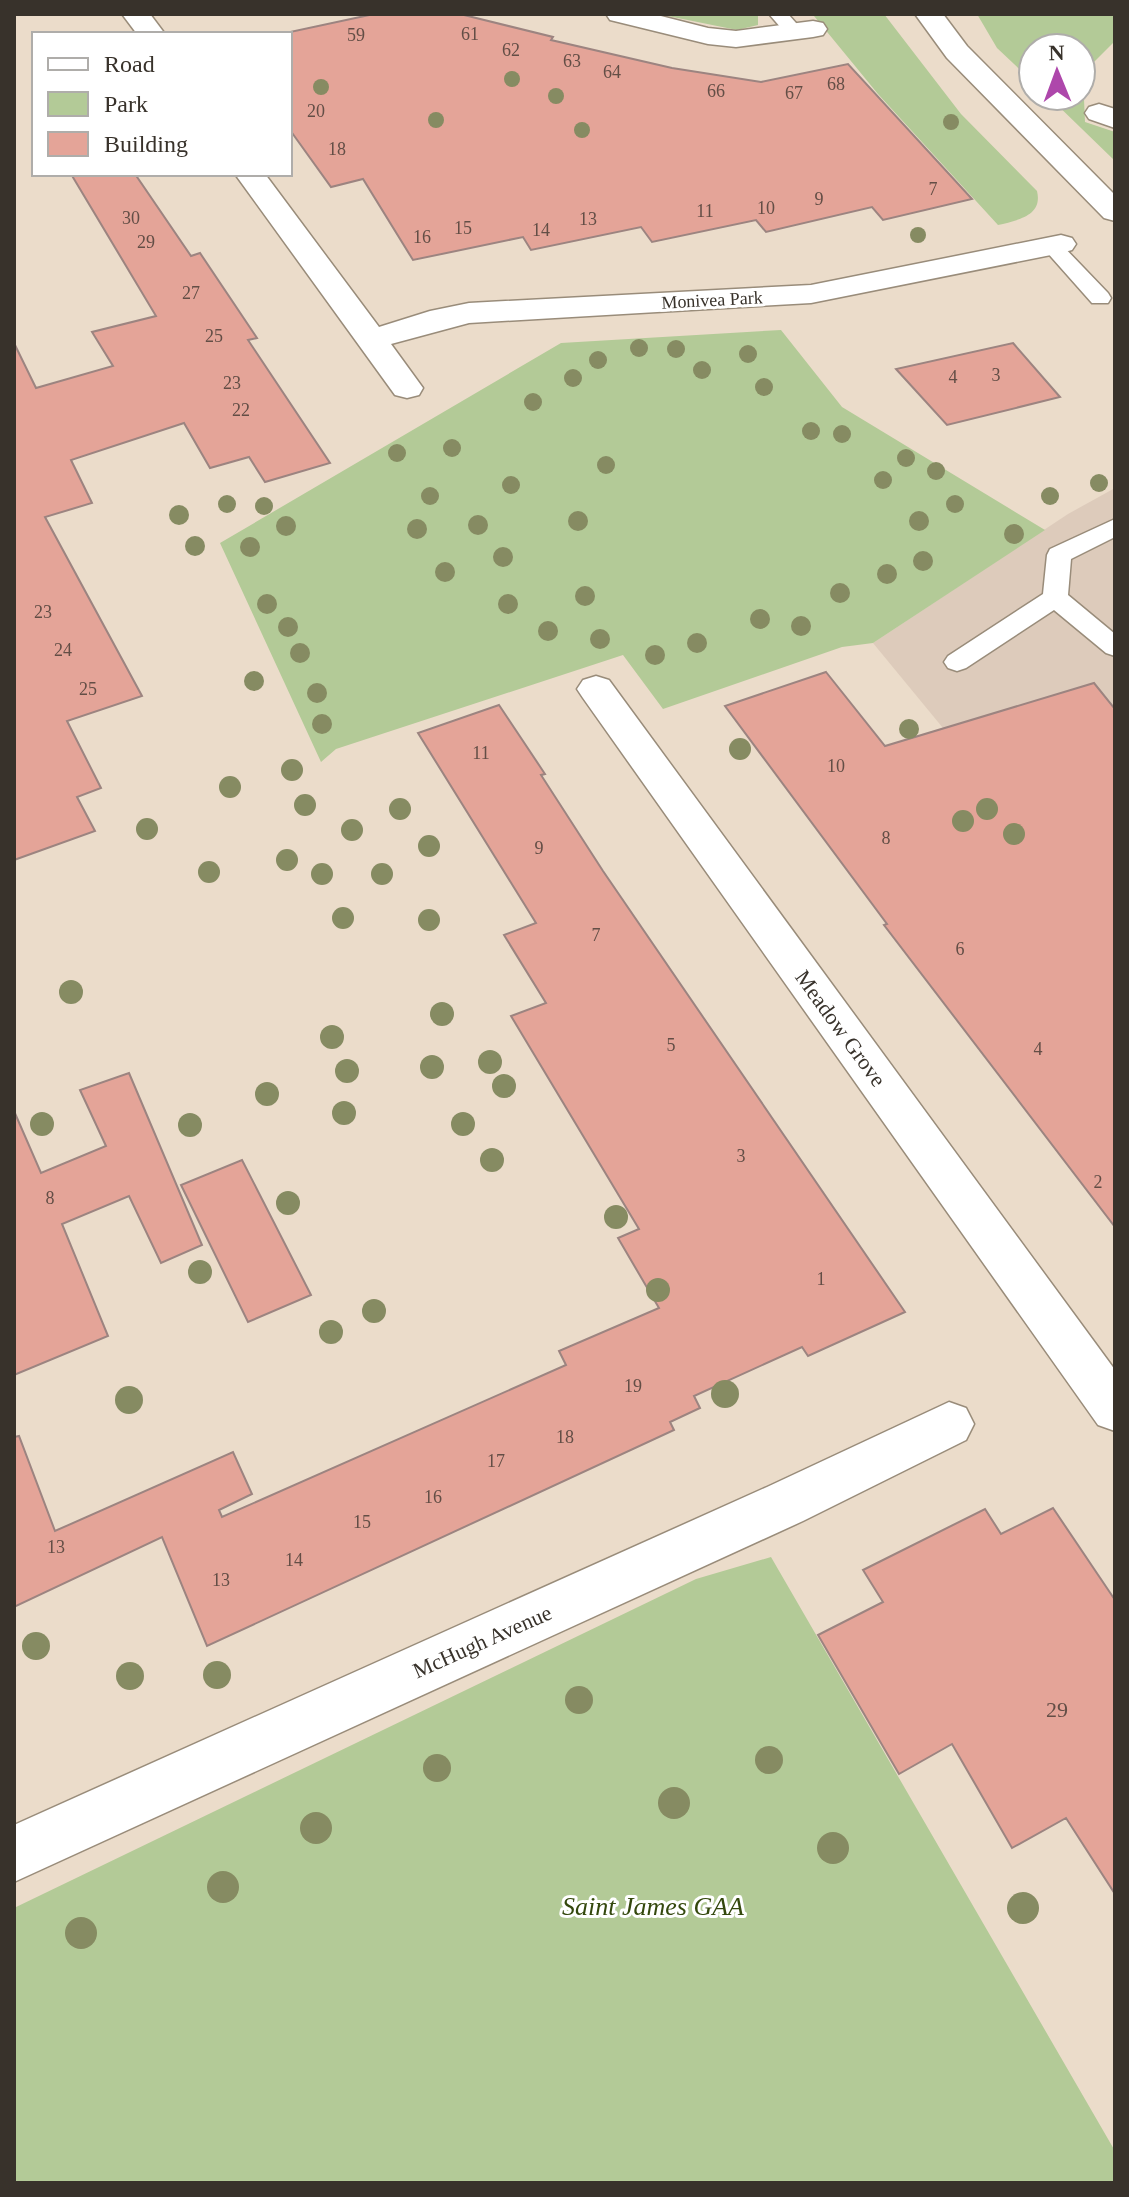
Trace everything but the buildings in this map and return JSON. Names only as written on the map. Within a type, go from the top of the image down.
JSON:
[{"type":"street","points":[[136,14],[150,32]]},
{"type":"street","points":[[620,14],[746,40],[795,25]]},
{"type":"street","points":[[929,14],[957,52],[1115,212]]},
{"type":"street","points":[[251,176],[407,388]]},
{"type":"street","name":"Monivea Park","points":[[371,340],[441,318],[469,313],[811,294],[1056,245]]},
{"type":"street","name":"Meadow Grove","points":[[596,689],[1100,1360],[1115,1409]]},
{"type":"street","name":"McHugh Avenue","points":[[14,1854],[772,1510],[949,1424]]},
{"type":"lane","name":"Monivea Park","points":[[1056,245],[1100,298]]},
{"type":"lane","points":[[1055,598],[1059,555],[1115,527]]},
{"type":"lane","points":[[1055,598],[1115,647]]},
{"type":"lane","points":[[957,662],[1055,598]]},
{"type":"shaded area","points":[[1115,488],[1115,937],[873,643],[1068,514]]},
{"type":"green space","points":[[658,14],[758,14],[758,25],[737,30]]},
{"type":"green space","points":[[809,14],[884,14],[961,114],[1037,191],[1038,199],[1033,211],[1021,219],[998,225]]},
{"type":"green space","points":[[977,14],[1115,14],[1115,41],[1097,59],[1097,32],[1017,32],[1017,67],[997,48]]},
{"type":"green space","points":[[1064,112],[1085,112],[1085,122],[1115,132],[1115,161]]},
{"type":"green space","points":[[781,330],[842,407],[1045,530],[873,643],[842,647],[663,709],[623,655],[336,749],[321,762],[220,543],[561,343]]},
{"type":"green space","name":"Saint James GAA","points":[[771,1557],[1115,2151],[1115,2183],[14,2183],[14,1908],[696,1579]]}]
